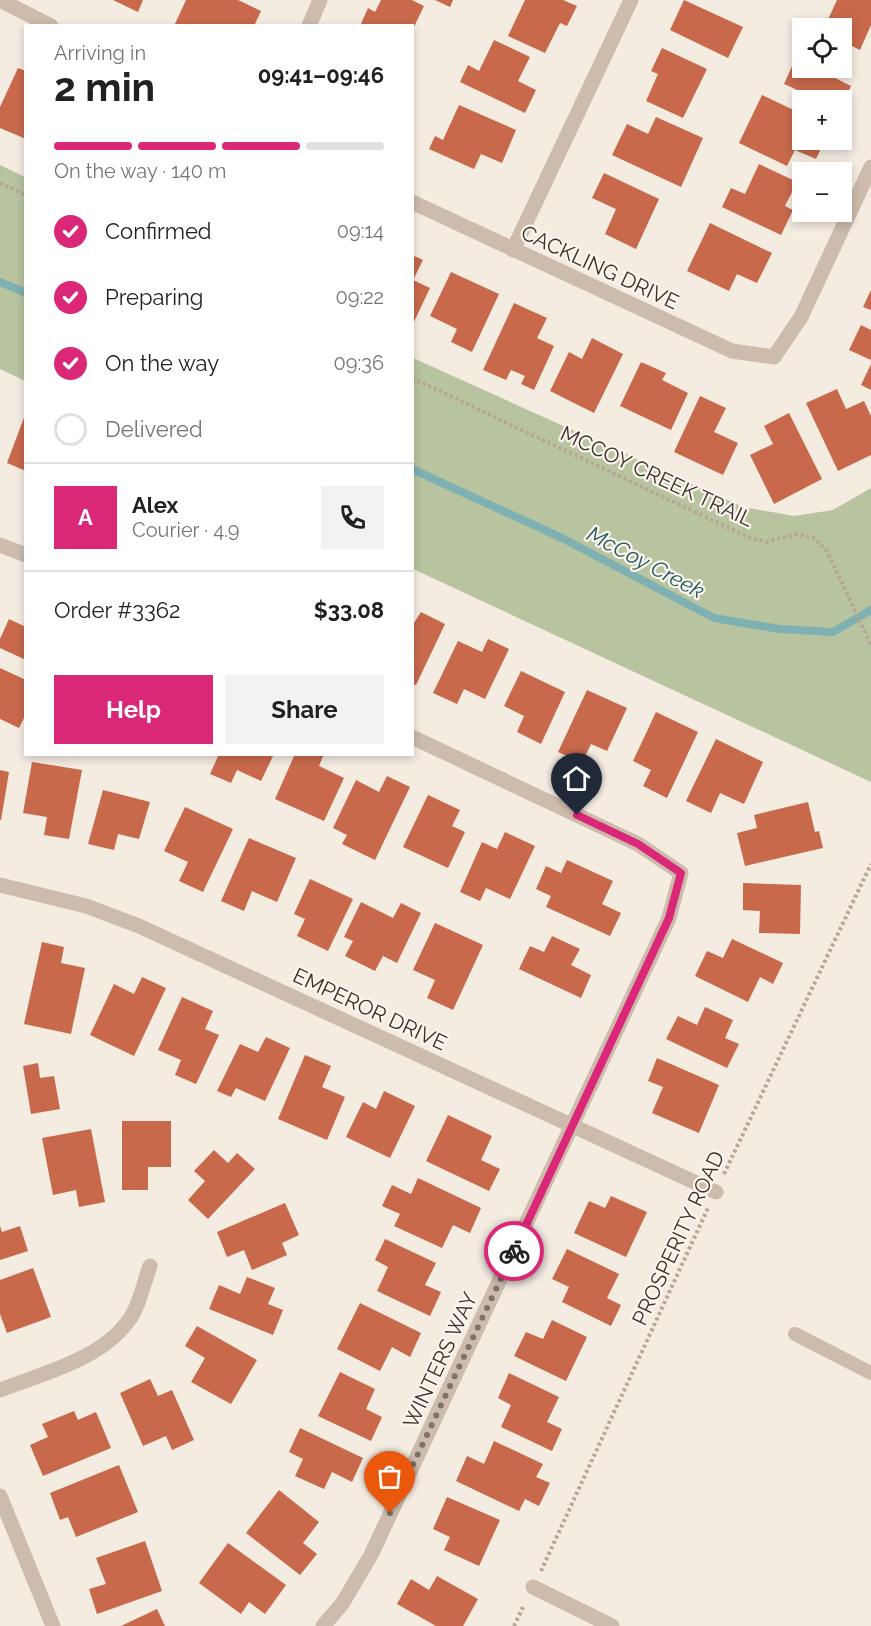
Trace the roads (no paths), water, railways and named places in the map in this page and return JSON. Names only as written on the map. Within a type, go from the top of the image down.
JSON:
[{"type":"street","points":[[310,24],[321,0]]},
{"type":"street","points":[[513,250],[631,0]]},
{"type":"street","points":[[7,2],[47,24]]},
{"type":"street","name":"CACKLING DRIVE","points":[[414,203],[732,351],[774,357],[801,317],[871,167]]},
{"type":"street","points":[[0,545],[24,554]]},
{"type":"street","name":"WINTERS WAY","points":[[323,1626],[342,1604],[371,1555],[669,918],[681,873],[638,844],[414,738]]},
{"type":"street","name":"EMPEROR DRIVE","points":[[0,885],[86,906],[139,926],[716,1192]]},
{"type":"street","points":[[0,1390],[82,1358],[107,1342],[131,1317],[150,1266]]},
{"type":"street","points":[[0,1496],[53,1626]]},
{"type":"street","points":[[533,1587],[612,1626]]},
{"type":"lane","points":[[795,1334],[871,1373]]},
{"type":"waterway","name":"McCoy Creek","points":[[0,282],[24,292]]},
{"type":"waterway","name":"McCoy Creek","points":[[414,470],[564,539],[714,618],[780,629],[833,632],[871,610]]}]
